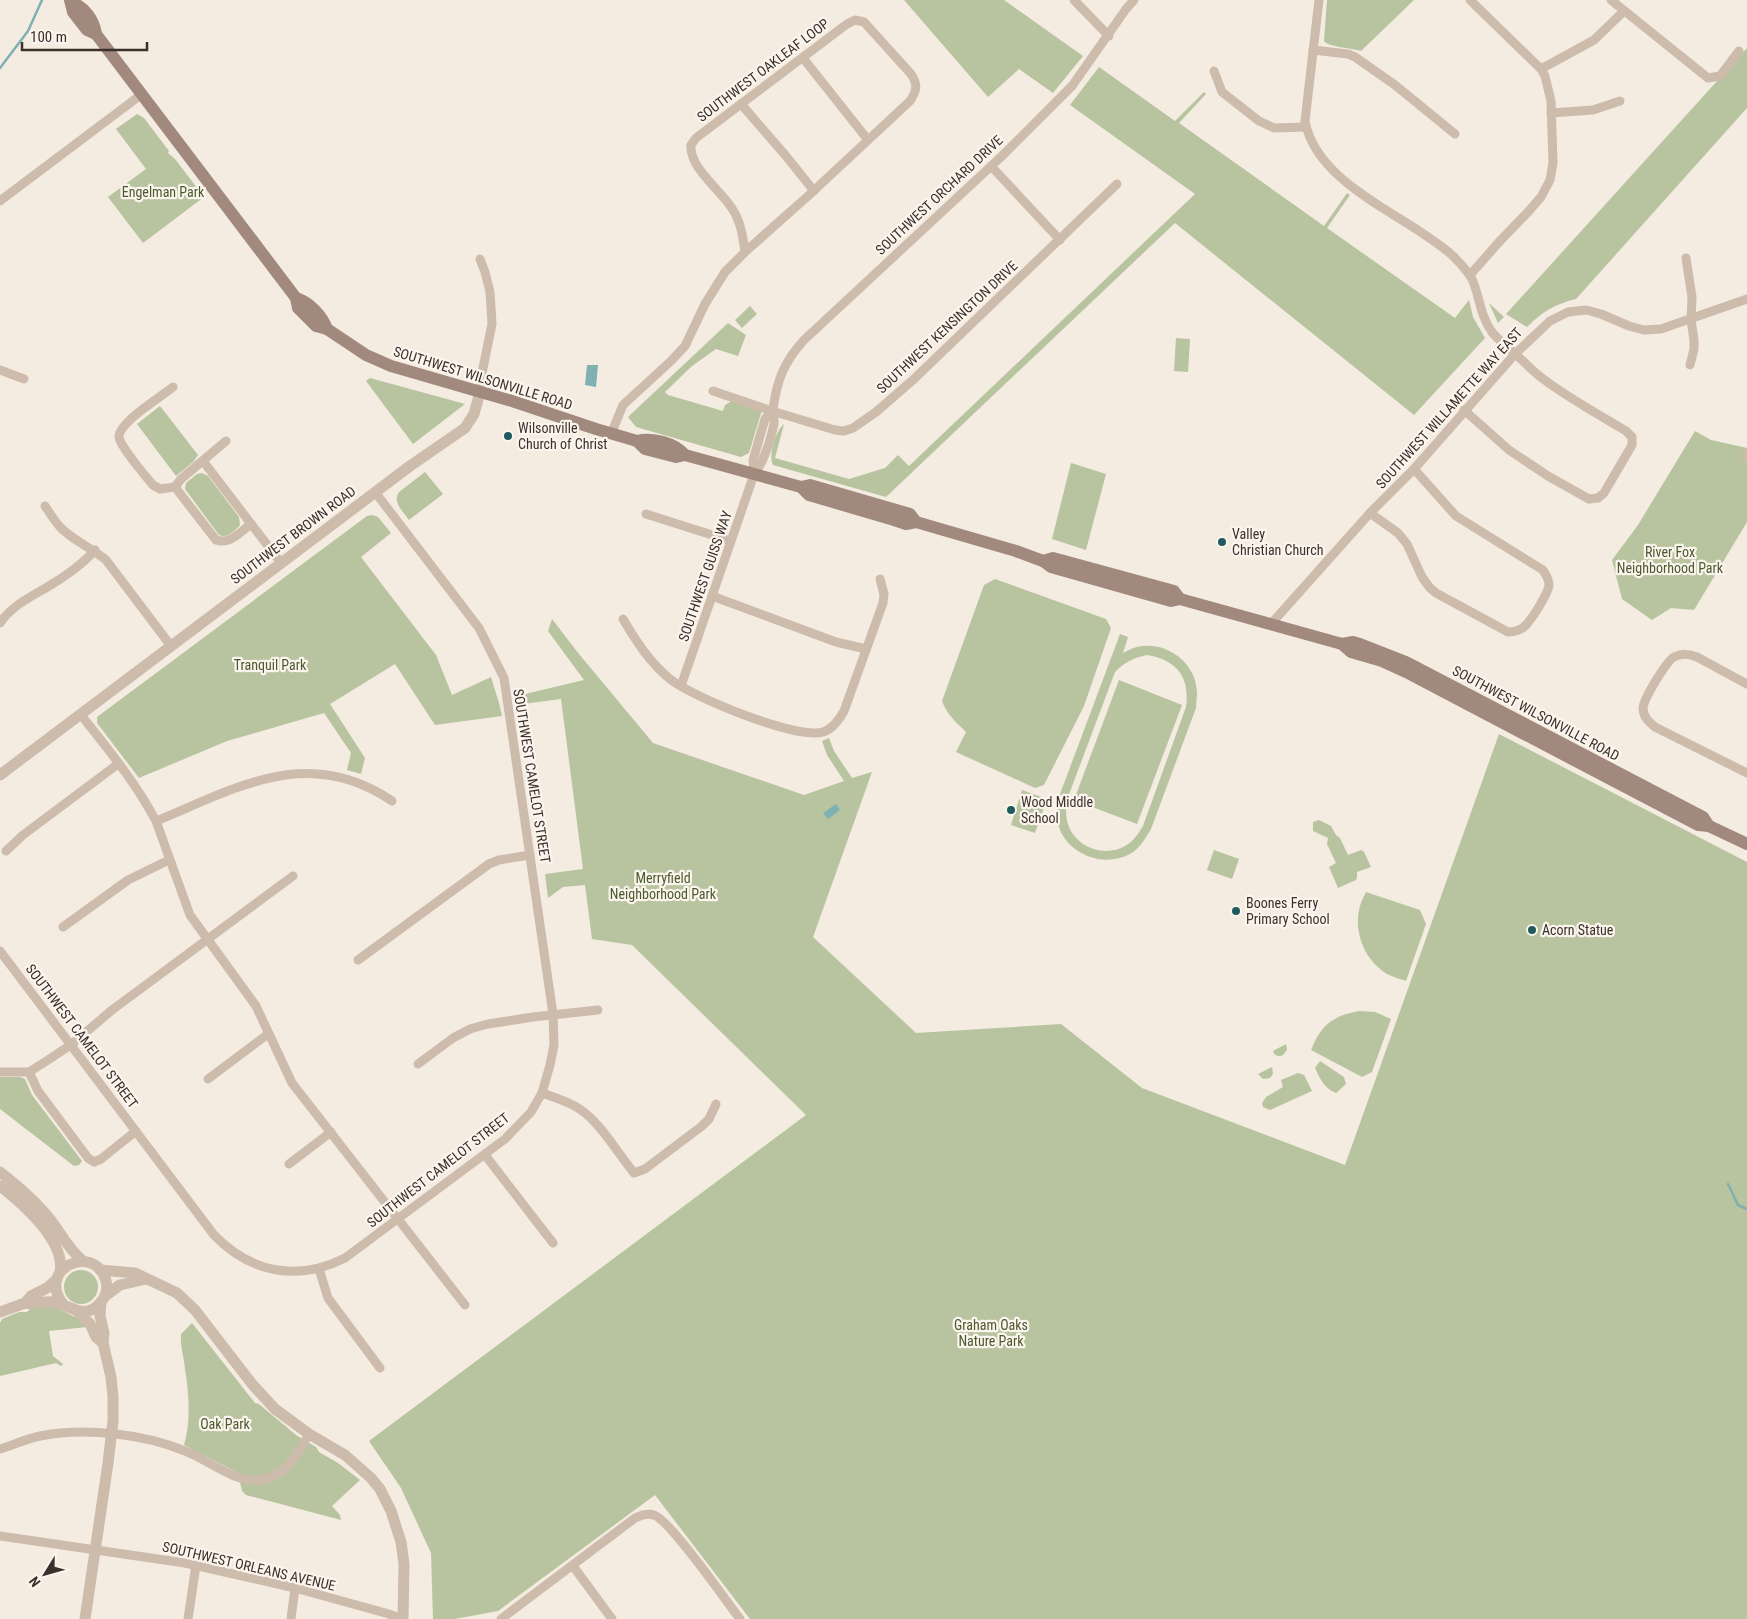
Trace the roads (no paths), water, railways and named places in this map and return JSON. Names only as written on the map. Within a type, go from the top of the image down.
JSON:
[{"type":"main road","name":"SOUTHWEST WILSONVILLE ROAD","points":[[71,1],[81,5],[95,24],[96,34],[296,298],[298,308],[316,326],[327,329],[351,346],[386,364],[404,371],[512,400],[637,441],[645,449],[676,457],[686,455],[801,487],[810,485],[850,496],[910,514],[916,522],[987,542],[1043,561],[1053,558],[1115,574],[1174,591],[1180,599],[1342,644],[1351,652],[1382,661],[1406,672],[1698,825],[1709,826],[1747,844]]},
{"type":"street","points":[[1074,0],[1108,36]]},
{"type":"street","name":"SOUTHWEST ORCHARD DRIVE","points":[[754,474],[753,460],[765,419],[772,411],[782,370],[791,354],[991,166],[1072,86],[1134,0]]},
{"type":"street","points":[[1319,0],[1305,113],[1306,127],[1316,149],[1329,167],[1354,187],[1434,240],[1463,266],[1470,275],[1486,322],[1495,336],[1552,385],[1626,430],[1632,437],[1632,445],[1604,493],[1598,498],[1589,499],[1548,476],[1509,450],[1464,410]]},
{"type":"street","points":[[1470,0],[1541,69],[1548,84],[1553,163],[1550,180],[1541,197],[1470,275]]},
{"type":"street","points":[[1611,0],[1623,12],[1708,78],[1720,76],[1739,52]]},
{"type":"street","points":[[1541,69],[1594,40],[1623,12]]},
{"type":"street","name":"SOUTHWEST OAKLEAF LOOP","points":[[611,434],[623,405],[671,362],[685,346],[714,288],[725,272],[814,191],[910,101],[915,94],[915,80],[911,74],[864,22],[855,20],[847,24],[696,138],[691,145],[690,152],[696,165],[732,208],[738,219],[745,252]]},
{"type":"street","points":[[1313,50],[1348,54],[1355,57],[1455,134]]},
{"type":"street","points":[[803,58],[868,140]]},
{"type":"street","points":[[1214,72],[1222,92],[1259,121],[1274,128],[1306,127]]},
{"type":"street","points":[[0,201],[142,94]]},
{"type":"street","points":[[1551,113],[1593,110],[1620,101]]},
{"type":"street","points":[[741,104],[814,191]]},
{"type":"street","points":[[991,166],[1060,240]]},
{"type":"street","name":"SOUTHWEST KENSINGTON DRIVE","points":[[713,391],[836,430],[844,431],[861,424],[914,379],[1117,184]]},
{"type":"street","points":[[1686,258],[1692,304],[1691,320],[1694,349],[1690,365]]},
{"type":"street","name":"SOUTHWEST BROWN ROAD","points":[[0,776],[280,563],[465,428],[474,414],[480,392],[492,324],[490,292],[480,259]]},
{"type":"street","name":"SOUTHWEST WILLAMETTE WAY EAST","points":[[1271,624],[1370,513],[1414,469],[1515,354],[1550,321],[1568,312],[1586,310],[1644,330],[1661,329],[1747,299]]},
{"type":"street","points":[[0,370],[24,379]]},
{"type":"street","points":[[173,387],[129,420],[122,428],[119,437],[122,445],[153,485],[160,489],[176,487]]},
{"type":"street","points":[[176,487],[181,479],[226,441]]},
{"type":"street","points":[[203,461],[280,563]]},
{"type":"street","points":[[1370,513],[1398,533],[1407,544],[1422,576],[1436,593],[1508,632],[1516,632],[1525,626],[1546,594],[1549,585],[1548,577],[1543,570],[1456,516],[1414,469]]},
{"type":"street","name":"SOUTHWEST GUISS WAY","points":[[681,686],[754,474]]},
{"type":"street","points":[[176,487],[216,540],[220,542],[230,540],[251,524]]},
{"type":"street","name":"SOUTHWEST CAMELOT STREET","points":[[0,951],[214,1234],[235,1254],[261,1266],[301,1272],[319,1269],[353,1254],[485,1155],[516,1130],[531,1112],[542,1093],[550,1065],[554,1045],[553,1014],[504,678],[479,628],[375,492]]},
{"type":"street","points":[[45,506],[60,527],[106,560],[171,646]]},
{"type":"street","points":[[646,514],[732,541]]},
{"type":"street","points":[[2,616],[31,596],[50,586],[94,550]]},
{"type":"street","points":[[623,619],[634,638],[653,662],[681,686],[725,708],[762,720],[807,733],[823,732],[833,726],[844,711],[884,603],[880,579]]},
{"type":"street","points":[[712,596],[836,642],[866,650]]},
{"type":"street","points":[[1747,684],[1697,657],[1690,654],[1681,654],[1672,658],[1645,700],[1643,708],[1644,716],[1655,727],[1747,773]]},
{"type":"street","points":[[81,715],[140,794],[156,821],[190,915],[256,1006],[292,1083],[465,1304]]},
{"type":"street","points":[[6,851],[22,835],[118,764]]},
{"type":"street","points":[[156,821],[245,785],[282,774],[312,773],[343,777],[375,789],[392,801]]},
{"type":"street","points":[[358,960],[489,864],[499,860],[530,855]]},
{"type":"street","points":[[63,927],[128,880],[169,860]]},
{"type":"street","points":[[0,1072],[29,1072],[72,1044],[112,1010],[293,876]]},
{"type":"street","points":[[418,1064],[452,1038],[470,1029],[488,1024],[553,1014],[598,1010]]},
{"type":"street","points":[[208,1079],[268,1034]]},
{"type":"street","points":[[29,1072],[38,1091],[88,1158],[94,1162],[101,1159],[136,1131]]},
{"type":"street","points":[[542,1093],[564,1101],[584,1112],[594,1121],[634,1173],[645,1169],[702,1126],[709,1119],[716,1104]]},
{"type":"street","points":[[289,1164],[331,1132]]},
{"type":"street","points":[[485,1155],[553,1243]]},
{"type":"street","points":[[0,1172],[25,1192],[43,1211],[70,1249],[83,1261],[95,1265],[100,1270],[106,1285],[100,1316],[104,1333],[103,1344],[112,1388],[113,1421],[85,1619]]},
{"type":"street","points":[[0,1186],[28,1210],[53,1242],[59,1254],[59,1276],[56,1291],[63,1304]]},
{"type":"street","points":[[0,1312],[25,1303],[31,1296],[47,1288],[71,1263],[83,1261]]},
{"type":"street","points":[[319,1269],[328,1298],[380,1368]]},
{"type":"street","points":[[100,1270],[135,1273],[168,1288],[188,1302],[262,1396],[287,1419],[361,1467],[380,1489],[399,1531],[403,1550],[402,1619]]},
{"type":"street","points":[[77,1311],[92,1309],[120,1285],[146,1279]]},
{"type":"street","points":[[25,1303],[34,1305],[52,1302],[63,1304],[77,1311],[90,1324],[96,1337],[103,1344]]},
{"type":"street","points":[[0,1449],[38,1436],[52,1434],[69,1432],[111,1434],[155,1442],[184,1450],[233,1476],[245,1480],[257,1480],[271,1478],[287,1467],[309,1434]]},
{"type":"street","points":[[501,1619],[635,1518],[645,1514],[654,1515],[670,1527],[740,1619]]},
{"type":"street","name":"SOUTHWEST ORLEANS AVENUE","points":[[0,1536],[196,1566],[295,1588],[402,1619]]},
{"type":"street","points":[[188,1619],[196,1566]]},
{"type":"street","points":[[573,1566],[612,1619]]},
{"type":"street","points":[[291,1619],[295,1588]]},
{"type":"water","points":[[587,365],[598,365],[596,387],[585,385]]},
{"type":"water","points":[[836,804],[840,810],[828,819],[823,813]]},
{"type":"waterway","points":[[0,68],[28,31],[42,0]]},
{"type":"waterway","points":[[1728,1184],[1738,1205],[1747,1209]]},
{"type":"place","name":"Wilsonville Church of Christ","points":[[508,436]]},
{"type":"place","name":"Valley Christian Church","points":[[1222,542]]},
{"type":"place","name":"Wood Middle School","points":[[1011,810]]},
{"type":"place","name":"Boones Ferry Primary School","points":[[1236,911]]},
{"type":"place","name":"Acorn Statue","points":[[1532,930]]},
{"type":"park label","name":"Engelman Park","points":[[163,192]]},
{"type":"park label","name":"River Fox Neighborhood Park","points":[[1670,560]]},
{"type":"park label","name":"Tranquil Park","points":[[270,665]]},
{"type":"park label","name":"Merryfield Neighborhood Park","points":[[663,886]]},
{"type":"park label","name":"Graham Oaks Nature Park","points":[[991,1334]]},
{"type":"park label","name":"Oak Park","points":[[225,1424]]}]
